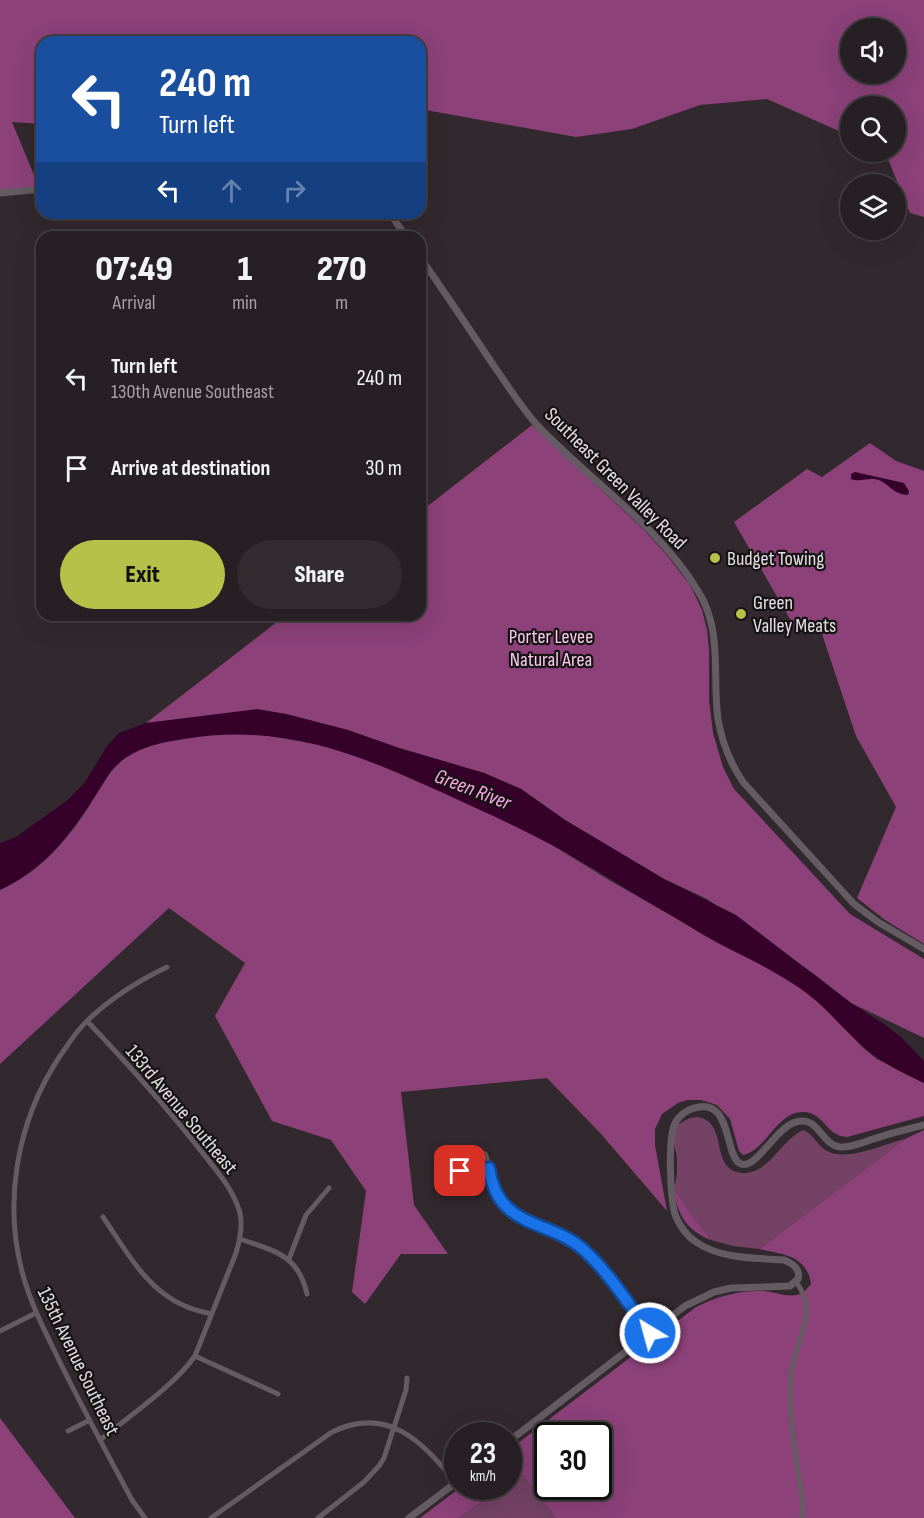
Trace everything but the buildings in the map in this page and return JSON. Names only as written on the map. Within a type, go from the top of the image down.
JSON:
[{"type":"street","points":[[0,193],[36,190]]},
{"type":"street","name":"Southeast Green Valley Road","points":[[426,266],[535,423],[642,524],[683,569],[700,593],[709,615],[715,640],[718,719],[721,735],[732,764],[743,782],[854,904],[878,922],[924,949]]},
{"type":"street","name":"135th Avenue Southeast","points":[[145,1518],[132,1500],[67,1378],[36,1313],[26,1285],[18,1250],[14,1206],[15,1171],[30,1115],[47,1077],[70,1042],[87,1020],[119,994],[167,967]]},
{"type":"street","name":"133rd Avenue Southeast","points":[[87,1020],[166,1107],[226,1184],[240,1214],[240,1239]]},
{"type":"street","points":[[522,1431],[685,1306],[714,1292],[748,1286],[790,1286],[799,1276],[792,1263],[784,1260],[726,1255],[705,1248],[688,1235],[676,1216],[673,1203],[670,1151],[674,1125],[684,1113],[695,1108],[710,1109],[716,1113],[726,1126],[734,1158],[742,1165],[747,1165],[756,1159],[785,1126],[801,1120],[816,1125],[830,1141],[841,1147],[924,1125]]},
{"type":"street","points":[[489,1168],[466,1174],[460,1171],[459,1167],[462,1161],[469,1156],[479,1153],[486,1156],[497,1191],[503,1203],[513,1214],[565,1237],[581,1248],[598,1264],[650,1333]]},
{"type":"street","points":[[289,1259],[306,1215],[329,1188]]},
{"type":"street","points":[[103,1217],[135,1262],[159,1290],[185,1306],[212,1314]]},
{"type":"street","points":[[100,1440],[189,1365],[212,1314],[240,1239],[280,1253],[289,1259],[299,1273],[307,1293]]},
{"type":"street","points":[[795,1282],[806,1299],[808,1311],[792,1371],[789,1400],[803,1507],[802,1518]]},
{"type":"street","points":[[0,1331],[36,1313]]},
{"type":"street","points":[[195,1356],[278,1394]]},
{"type":"street","points":[[318,1518],[360,1485],[384,1458],[406,1389],[407,1378]]},
{"type":"street","points":[[68,1431],[90,1420]]},
{"type":"street","points":[[211,1518],[332,1432],[347,1426],[362,1424],[393,1428],[414,1438],[427,1448],[444,1468]]},
{"type":"street","points":[[409,1518],[444,1491]]},
{"type":"shaded area","points":[[698,1117],[708,1121],[714,1128],[726,1164],[732,1170],[743,1173],[760,1168],[803,1130],[824,1149],[835,1154],[866,1151],[905,1139],[759,1249],[733,1246],[711,1240],[682,1204],[684,1202],[674,1190],[677,1156],[673,1142],[677,1125],[690,1118]]},
{"type":"shaded area","points":[[522,1476],[534,1489],[534,1500],[542,1500],[556,1518],[458,1518],[485,1500],[522,1500]]},
{"type":"green space","points":[[0,0],[924,0],[924,217],[910,213],[906,203],[906,174],[894,174],[889,162],[906,162],[906,96],[840,96],[840,132],[767,99],[700,105],[632,129],[576,137],[426,110],[426,36],[36,36],[36,124],[12,122],[36,180],[36,187],[0,190]]},
{"type":"green space","name":"Porter Levee Natural Area","points":[[532,425],[643,529],[690,585],[702,610],[709,650],[709,700],[713,733],[723,767],[734,789],[850,914],[924,959],[924,1038],[851,1003],[814,974],[707,899],[664,879],[565,820],[521,789],[484,773],[347,730],[286,714],[257,710],[146,723],[278,621],[426,621],[426,507]]},
{"type":"green space","points":[[870,443],[896,461],[924,471],[924,944],[885,920],[857,898],[896,807],[856,736],[818,622],[794,626],[734,522],[807,469],[822,477]]},
{"type":"green space","points":[[214,734],[258,734],[333,747],[380,764],[491,813],[552,845],[609,880],[717,942],[744,954],[802,989],[831,1013],[862,1047],[877,1059],[924,1083],[924,1116],[847,1137],[834,1133],[816,1116],[803,1112],[786,1118],[759,1146],[743,1155],[739,1151],[730,1119],[717,1105],[701,1100],[687,1100],[678,1103],[662,1114],[655,1129],[655,1145],[667,1211],[601,1134],[547,1078],[401,1092],[414,1205],[448,1254],[401,1254],[365,1304],[352,1292],[366,1191],[331,1140],[272,1121],[215,1016],[245,963],[169,908],[0,1064],[0,890],[26,875],[49,857],[86,811],[106,778],[126,757],[153,744]]},
{"type":"green space","points":[[924,1130],[924,1518],[556,1518],[542,1500],[612,1500],[612,1422],[546,1422],[696,1307],[738,1293],[764,1291],[785,1295],[799,1294],[811,1284],[809,1274],[799,1262],[785,1255],[759,1249],[905,1139]]},
{"type":"green space","points":[[674,1190],[711,1240],[696,1232],[685,1221],[678,1207]]},
{"type":"green space","points":[[0,1418],[75,1518],[0,1518]]},
{"type":"green space","points":[[534,1431],[534,1489],[522,1476],[522,1440]]},
{"type":"green space","points":[[444,1500],[485,1500],[458,1518],[420,1518]]},
{"type":"water","points":[[855,472],[904,483],[909,491],[908,495],[897,492],[877,480],[851,479],[851,474]]},
{"type":"water","name":"Green River","points":[[257,709],[348,730],[484,773],[521,789],[565,820],[664,879],[736,915],[851,1003],[902,1038],[924,1061],[924,1083],[872,1053],[818,1003],[791,982],[709,938],[563,851],[378,765],[348,754],[286,738],[220,735],[164,743],[135,752],[118,763],[111,771],[77,823],[51,854],[19,880],[0,890],[0,843],[16,837],[69,799],[85,782],[107,746],[119,733],[146,723]]},
{"type":"place","name":"Budget Towing","points":[[715,558]]},
{"type":"place","name":"Green Valley Meats","points":[[741,614]]},
{"type":"route","points":[[460,1171],[466,1174],[489,1168],[503,1203],[513,1214],[565,1237],[581,1248],[598,1264],[650,1333]]}]
